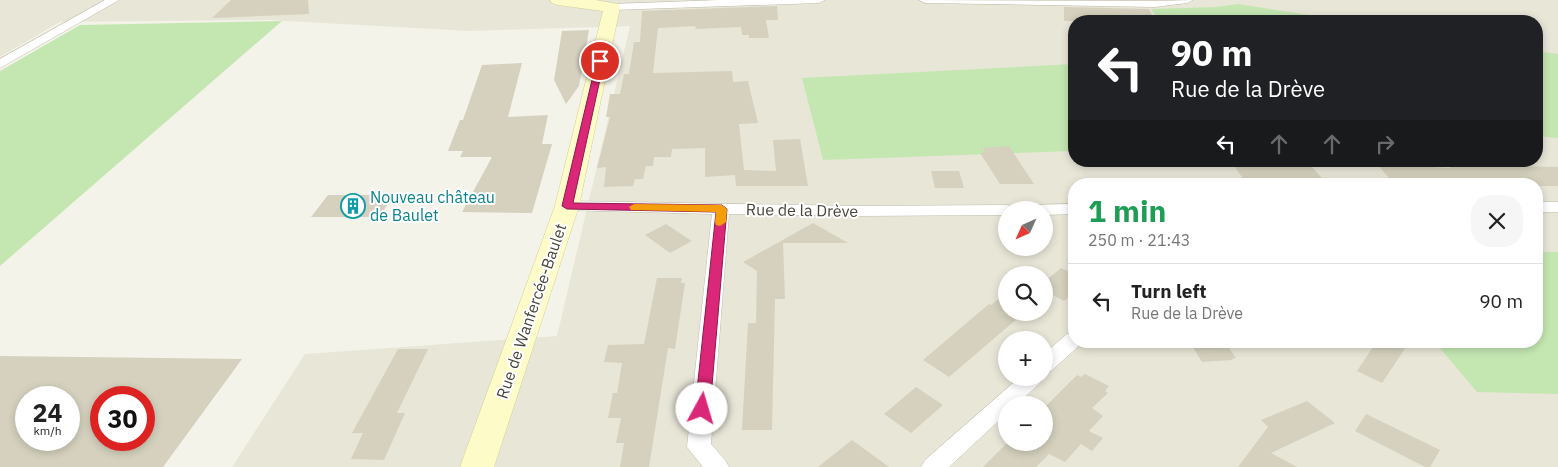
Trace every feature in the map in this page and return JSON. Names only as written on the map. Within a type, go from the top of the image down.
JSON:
[{"type":"main road","points":[[558,0],[612,7]]},
{"type":"main road","name":"Rue de Wanfercée-Baulet","points":[[477,467],[567,206],[612,7]]},
{"type":"street","points":[[1,63],[112,0]]},
{"type":"street","points":[[612,7],[819,0]]},
{"type":"street","points":[[925,0],[1155,4],[1187,0]]},
{"type":"street","name":"Rue de la Drève","points":[[567,206],[858,211],[998,210]]},
{"type":"street","points":[[1543,207],[1558,207]]},
{"type":"street","points":[[717,467],[699,447],[722,209]]},
{"type":"street","points":[[1053,209],[1068,209]]},
{"type":"street","points":[[1053,358],[1068,344]]},
{"type":"street","points":[[933,467],[1023,386]]},
{"type":"shaded area","points":[[0,0],[1558,0],[1558,467],[232,467],[305,354],[557,336],[630,26],[469,31],[269,20],[60,22],[0,57]]},
{"type":"green space","points":[[1238,4],[1310,15],[1156,15],[1151,9],[1217,7]]},
{"type":"green space","points":[[282,21],[0,266],[0,71],[80,25]]},
{"type":"green space","points":[[1543,52],[1558,54],[1558,138],[1543,137]]},
{"type":"green space","points":[[1068,64],[1068,151],[823,160],[802,78]]},
{"type":"green space","points":[[1543,252],[1558,252],[1558,394],[1477,392],[1440,348],[1543,348]]},
{"type":"building","points":[[231,0],[308,0],[309,14],[212,18]]},
{"type":"building","points":[[777,6],[778,20],[766,20],[769,38],[749,38],[749,35],[742,35],[741,27],[696,29],[695,26],[658,28],[653,73],[732,71],[733,82],[748,81],[758,123],[739,124],[744,170],[776,171],[773,140],[800,139],[808,186],[736,186],[735,175],[705,177],[705,148],[672,149],[671,157],[654,157],[653,166],[646,166],[643,179],[635,179],[633,186],[604,187],[606,167],[597,168],[610,117],[606,117],[610,94],[620,94],[624,74],[629,74],[634,42],[640,42],[642,11]]},
{"type":"building","points":[[1064,7],[1149,9],[1152,15],[1068,15],[1068,21],[1064,21]]},
{"type":"building","points":[[589,30],[579,86],[566,104],[554,80],[562,31]]},
{"type":"building","points":[[522,63],[508,117],[548,115],[542,144],[552,144],[532,213],[462,212],[492,157],[460,157],[463,151],[448,151],[460,120],[463,120],[482,65]]},
{"type":"building","points":[[1009,146],[1034,184],[1000,184],[980,153],[985,152],[982,148]]},
{"type":"building","points":[[1235,167],[1312,167],[1322,178],[1243,178]]},
{"type":"building","points":[[1380,167],[1558,167],[1558,186],[1543,186],[1543,178],[1389,178]]},
{"type":"building","points":[[931,171],[959,171],[964,188],[935,188]]},
{"type":"building","name":"Nouveau château de Baulet","points":[[328,195],[394,195],[379,217],[311,217]]},
{"type":"building","points":[[813,223],[848,243],[783,243],[785,299],[775,299],[772,430],[742,430],[748,323],[756,323],[757,271],[743,262]]},
{"type":"building","points":[[666,224],[692,241],[670,253],[645,235]]},
{"type":"building","points":[[1061,268],[1068,271],[1068,297],[1064,301],[1053,295],[1053,275]]},
{"type":"building","points":[[657,278],[682,278],[681,283],[685,283],[675,349],[668,348],[649,467],[620,467],[624,443],[616,443],[621,418],[608,418],[613,393],[617,393],[622,363],[604,362],[608,345],[644,344]]},
{"type":"building","points":[[998,299],[998,321],[1014,321],[1003,331],[998,331],[998,335],[949,377],[923,360],[989,304],[991,305]]},
{"type":"building","points":[[1193,348],[1229,348],[1236,358],[1233,360],[1202,362]]},
{"type":"building","points":[[1372,348],[1405,348],[1382,383],[1357,371]]},
{"type":"building","points":[[398,349],[428,349],[397,413],[405,413],[384,460],[351,459],[363,433],[352,433]]},
{"type":"building","points":[[0,356],[242,359],[163,467],[0,467]]},
{"type":"building","points":[[1085,374],[1109,386],[1105,391],[1108,393],[1092,408],[1103,416],[1089,431],[1103,438],[1092,451],[1081,444],[1065,462],[1049,454],[1036,467],[983,467],[999,451],[1053,451],[1053,399],[1077,375],[1081,377]]},
{"type":"building","points":[[916,387],[943,405],[911,433],[884,414]]},
{"type":"building","points":[[1307,401],[1335,423],[1271,453],[1297,467],[1238,467],[1268,427],[1261,420]]},
{"type":"building","points":[[1366,414],[1440,450],[1430,467],[1425,467],[1355,431]]},
{"type":"building","points":[[852,440],[889,467],[818,467]]},
{"type":"slow traffic","points":[[634,207],[722,209],[720,222]]},
{"type":"place","name":"Nouveau château de Baulet","points":[[353,206]]},
{"type":"route","points":[[600,61],[567,206],[722,209],[702,409]]}]
